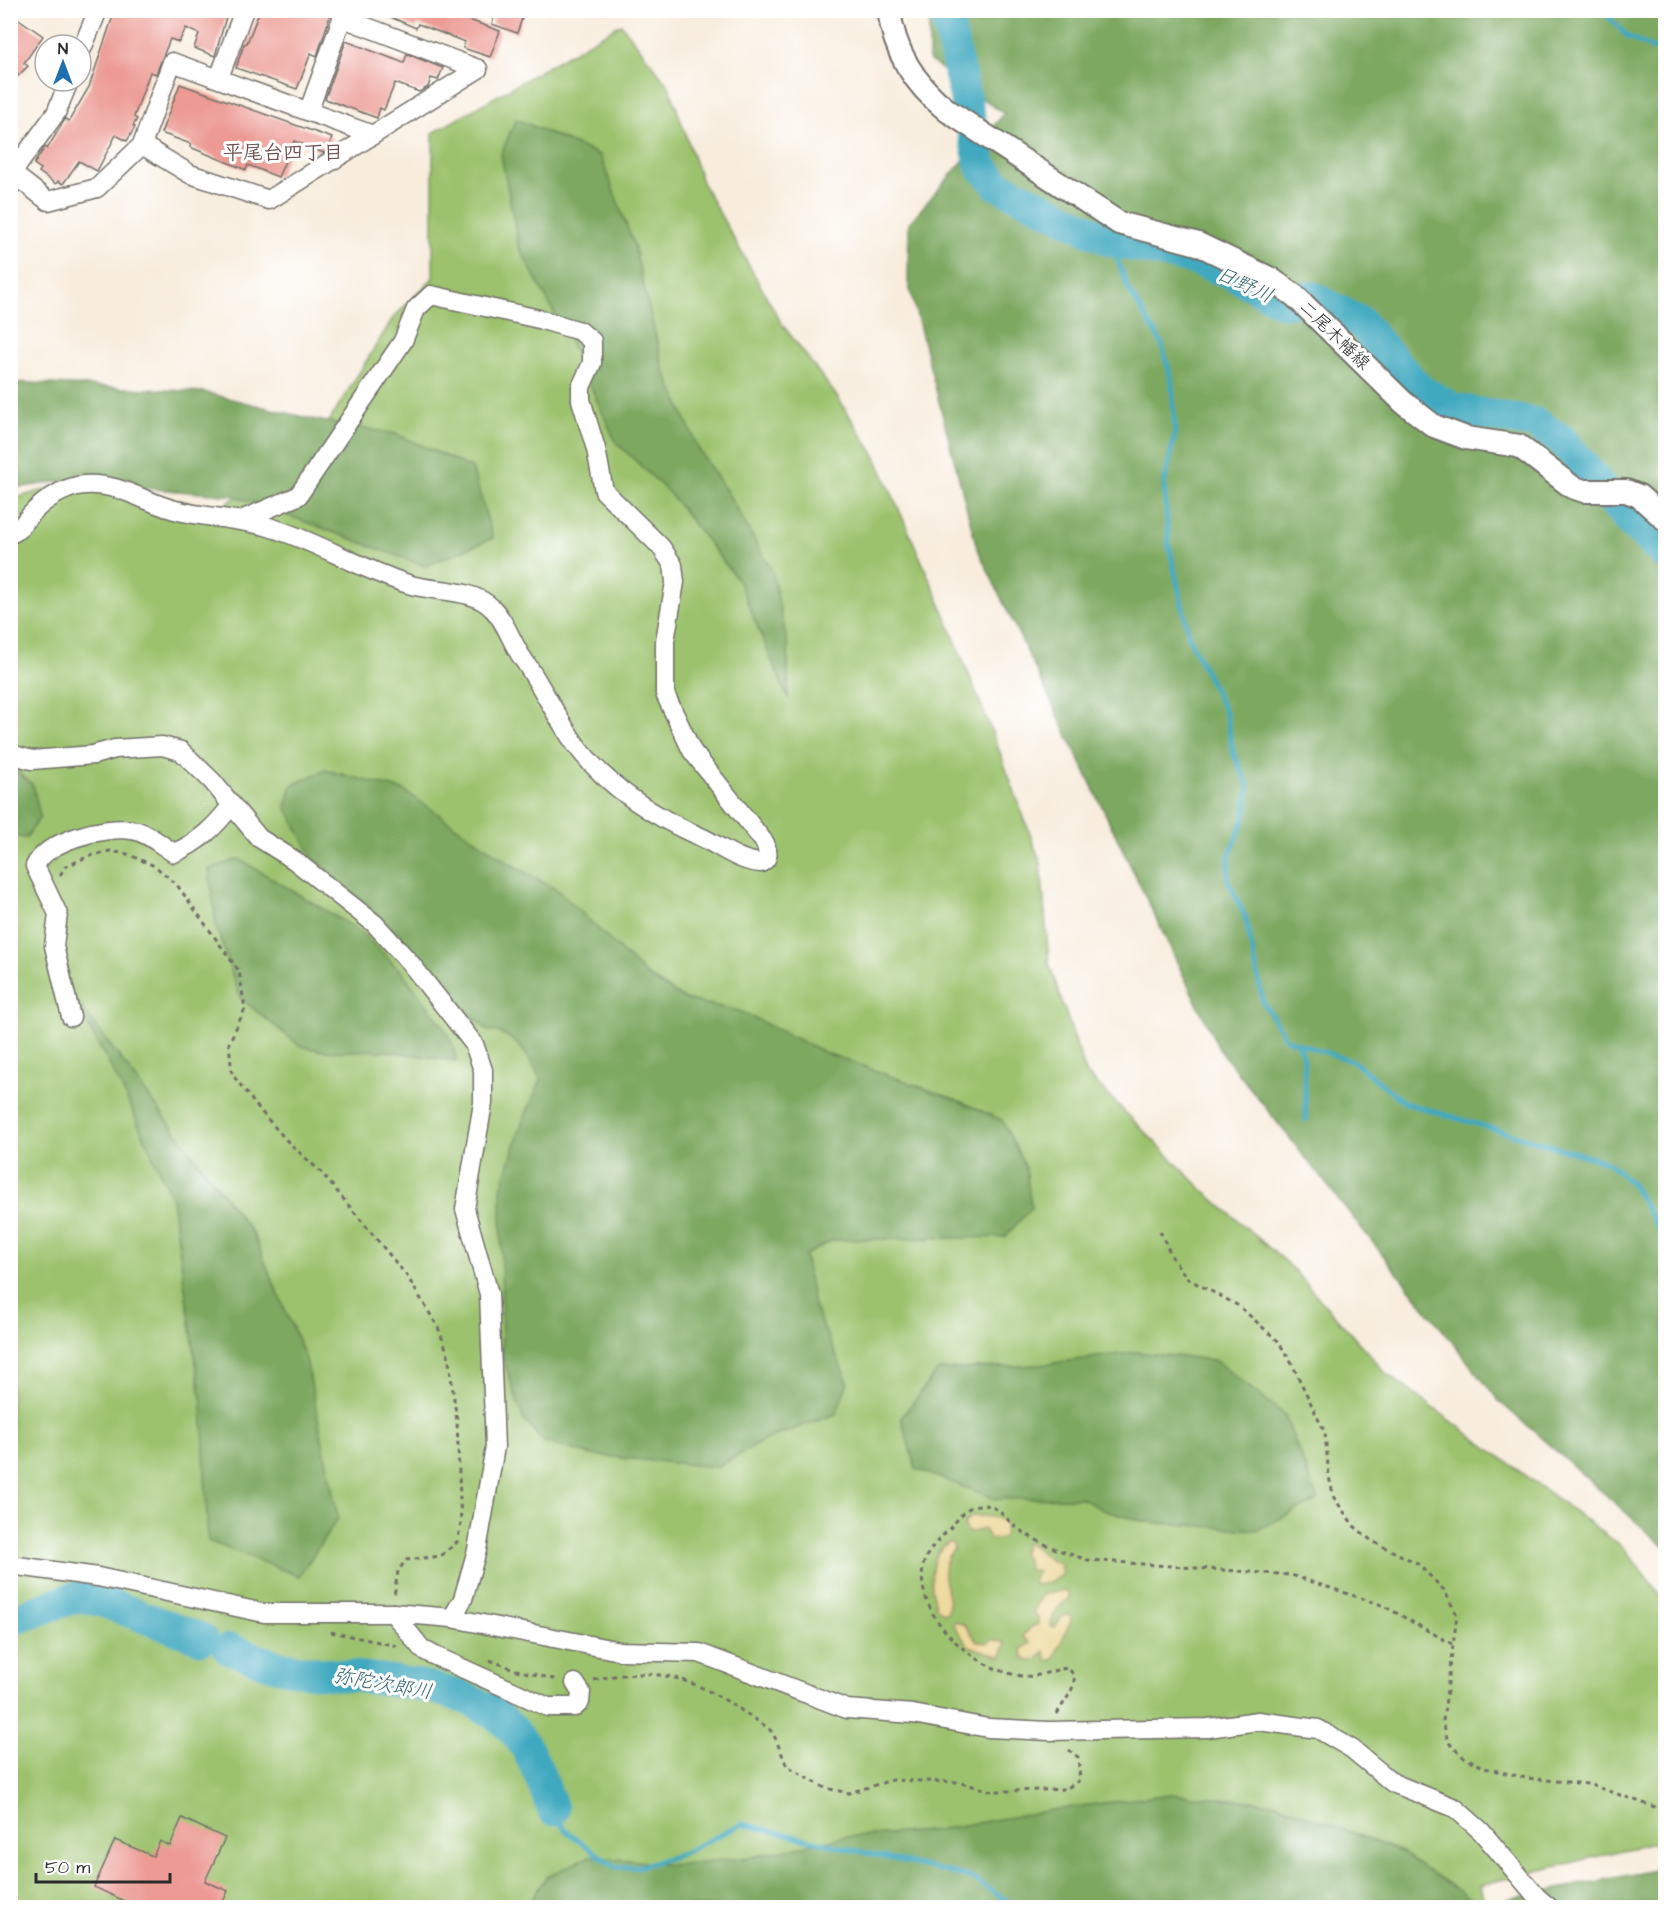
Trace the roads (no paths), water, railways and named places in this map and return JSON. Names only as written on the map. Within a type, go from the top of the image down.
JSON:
[{"type":"main road","name":"二尾木幡線","points":[[889,10],[891,31],[906,67],[931,98],[948,111],[1119,223],[1198,244],[1229,256],[1271,279],[1300,302],[1403,402],[1434,426],[1466,438],[1519,446],[1572,487],[1584,491],[1626,492],[1639,496],[1665,520]]},
{"type":"street","points":[[88,33],[98,10]]},
{"type":"street","points":[[219,78],[244,10]]},
{"type":"street","points":[[142,145],[190,174],[269,200],[478,69],[344,14],[309,110]]},
{"type":"street","points":[[64,93],[56,113],[12,173],[48,201],[97,188],[142,145],[172,62],[373,135]]},
{"type":"street","points":[[10,534],[56,494],[84,485],[106,485],[144,496],[173,510],[242,520],[303,538],[406,584],[435,591],[457,592],[486,603],[504,623],[518,651],[588,760],[624,793],[690,833],[744,860],[761,863],[766,860],[768,856],[765,843],[692,751],[665,694],[665,641],[675,582],[673,565],[661,547],[604,492],[596,449],[581,400],[581,387],[592,363],[592,340],[580,331],[498,309],[431,295],[416,309],[404,341],[298,496],[242,520]]},
{"type":"street","points":[[10,754],[32,760],[62,759],[115,749],[162,746],[180,751],[212,781],[259,838],[294,860],[375,924],[411,964],[474,1044],[483,1070],[483,1103],[465,1209],[489,1294],[495,1447],[477,1550],[463,1599],[452,1618]]},
{"type":"street","points":[[71,1017],[54,946],[58,914],[35,866],[40,856],[52,846],[88,835],[115,830],[133,830],[174,852],[189,846],[208,833],[231,806]]},
{"type":"street","points":[[10,1565],[98,1578],[264,1613],[300,1615],[393,1613],[452,1618],[620,1651],[699,1653],[847,1709],[913,1714],[988,1728],[1053,1731],[1208,1728],[1258,1721],[1318,1729],[1352,1749],[1393,1782],[1455,1808],[1481,1831],[1537,1897],[1550,1908]]},
{"type":"street","points":[[393,1613],[422,1649],[548,1707],[575,1707],[580,1702],[581,1692],[575,1683]]},
{"type":"waterway","name":"日野川","points":[[948,10],[947,19],[981,166],[998,185],[1111,241],[1192,259],[1230,273],[1285,303],[1312,297],[1360,322],[1420,390],[1454,409],[1535,423],[1562,440],[1627,518],[1666,555]]},
{"type":"waterway","points":[[1602,10],[1628,37],[1666,54]]},
{"type":"waterway","points":[[1111,241],[1128,289],[1161,342],[1172,382],[1175,434],[1164,485],[1169,546],[1190,640],[1226,714],[1233,752],[1249,787],[1244,820],[1229,856],[1228,880],[1246,919],[1263,1002],[1286,1039],[1354,1062],[1405,1103],[1607,1162],[1632,1184],[1666,1242]]},
{"type":"waterway","points":[[1299,1045],[1304,1060],[1306,1120]]},
{"type":"waterway","name":"弥陀次郎川","points":[[10,1621],[78,1596],[101,1601],[202,1639]]},
{"type":"waterway","name":"弥陀次郎川","points":[[229,1649],[286,1668],[412,1684],[445,1691],[474,1702],[500,1718],[521,1740],[535,1765],[553,1810]]},
{"type":"waterway","points":[[553,1810],[565,1830],[615,1867],[638,1867],[679,1855],[742,1824],[970,1877],[1019,1908]]},
{"type":"district","name":"平尾台四丁目","points":[[283,152]]}]
